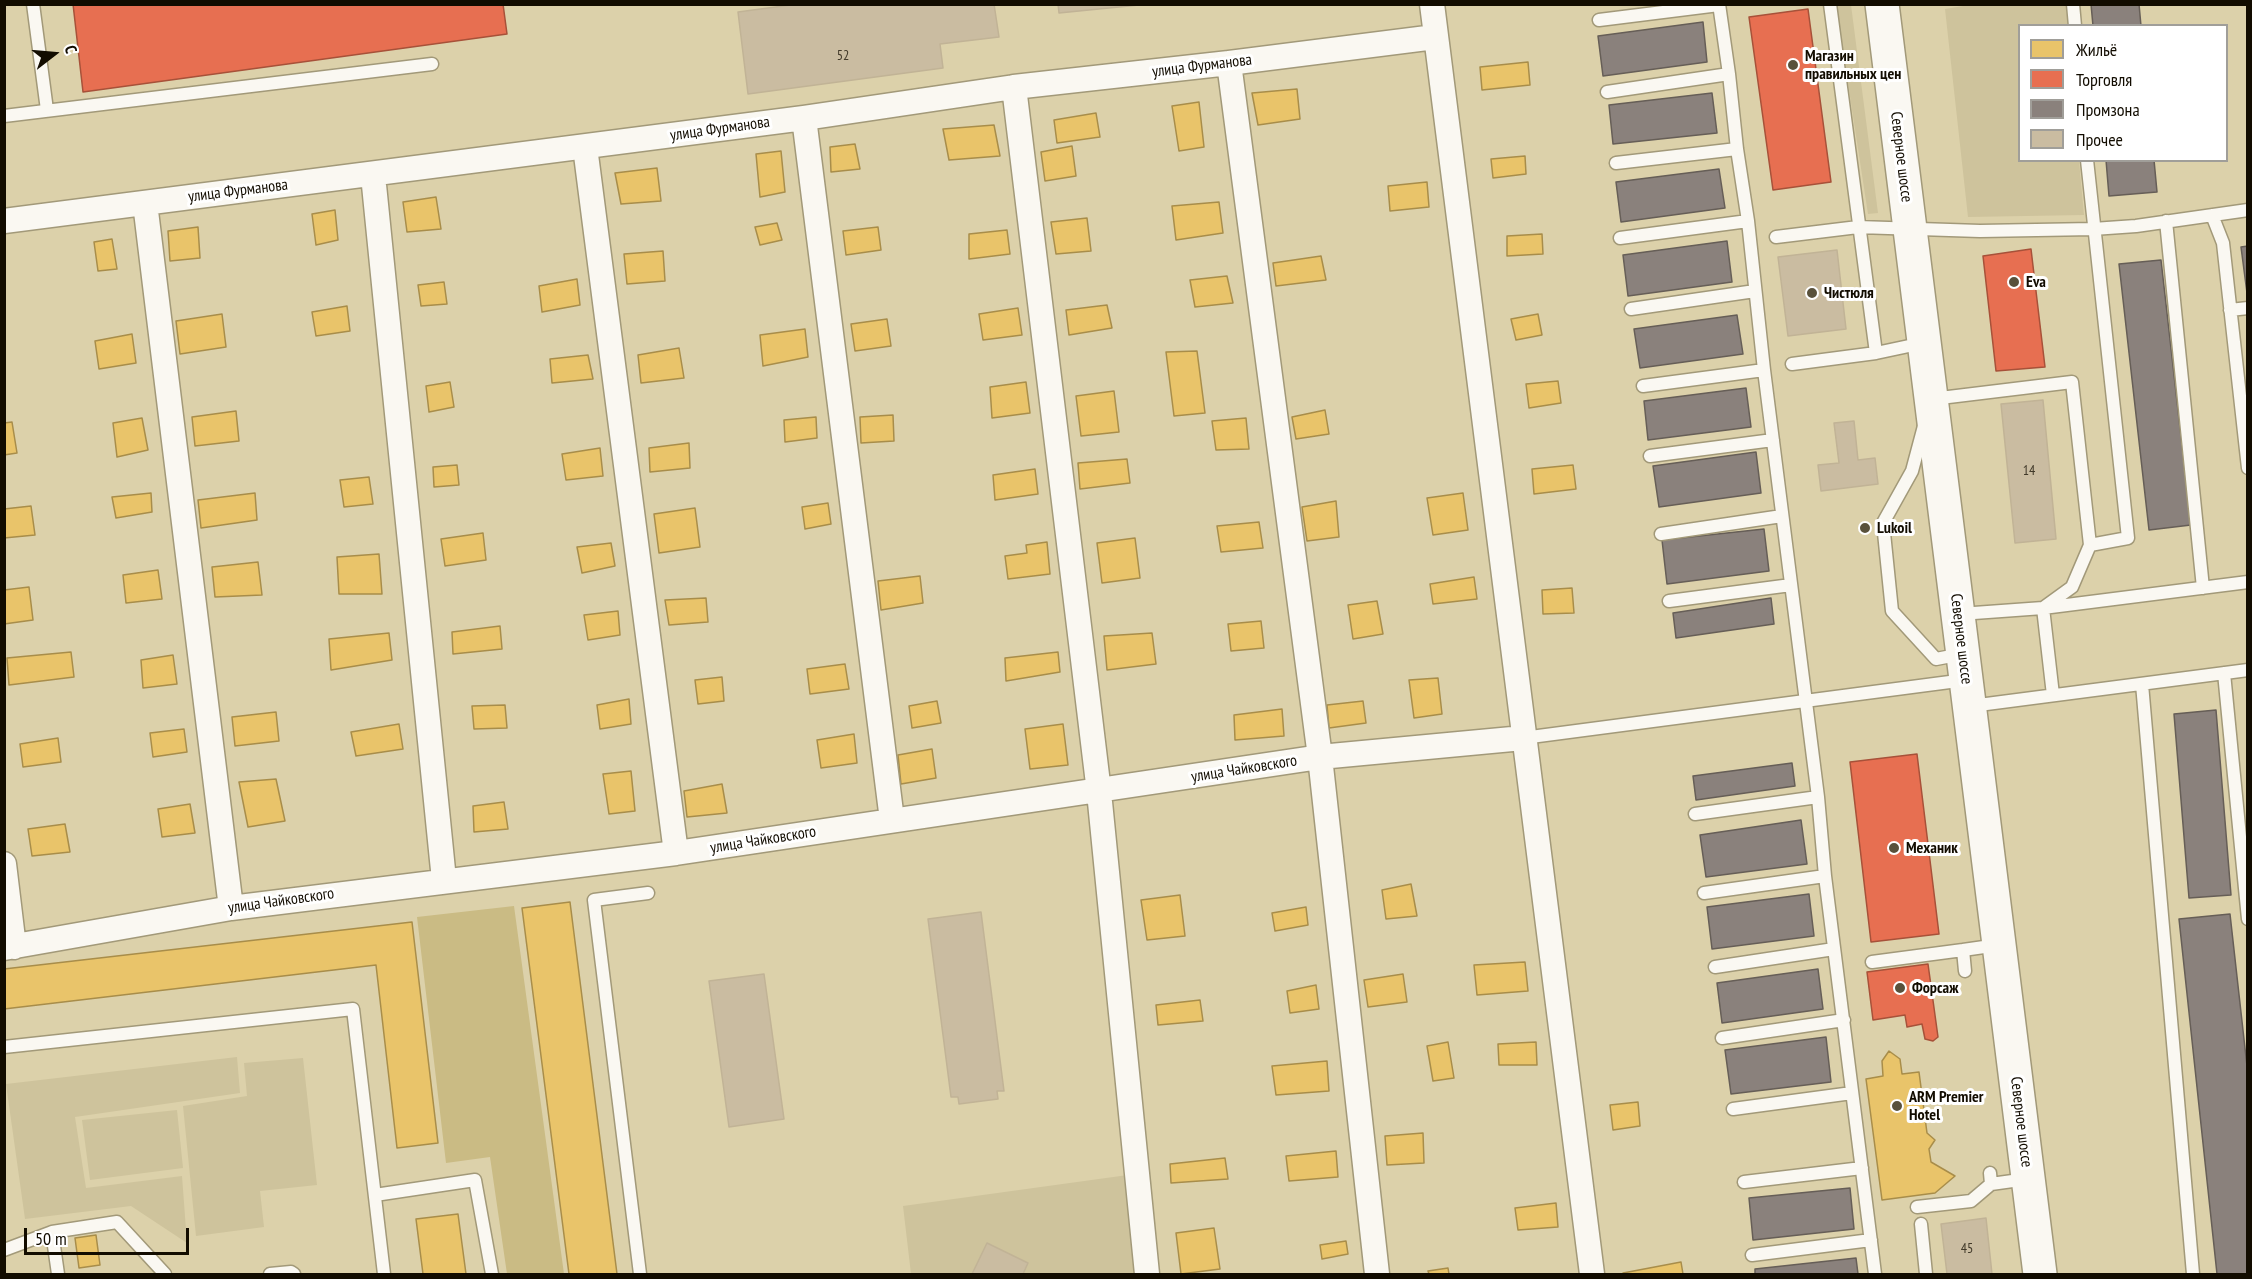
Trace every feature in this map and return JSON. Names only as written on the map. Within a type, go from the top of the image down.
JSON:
[{"type":"main road","name":"Северное шоссе","points":[[1881,4],[2040,1275]]},
{"type":"street","points":[[1432,4],[1592,1275]]},
{"type":"street","name":"улица Фурманова","points":[[4,221],[804,118],[1014,87],[1435,37]]},
{"type":"street","points":[[1229,63],[1320,757],[1377,1275]]},
{"type":"street","points":[[1014,87],[1099,792],[1147,1275]]},
{"type":"street","points":[[804,118],[892,820]]},
{"type":"street","points":[[585,147],[676,853]]},
{"type":"street","points":[[373,175],[444,880]]},
{"type":"street","points":[[145,203],[231,908]]},
{"type":"street","name":"улица Чайковского","points":[[9,948],[231,908],[676,853],[892,820],[1099,792],[1320,757],[1523,738]]},
{"type":"street","points":[[4,864],[9,948]]},
{"type":"lane","points":[[33,4],[47,110]]},
{"type":"lane","points":[[1830,4],[1876,352]]},
{"type":"lane","points":[[2073,4],[2075,24]]},
{"type":"lane","points":[[1599,20],[1719,5],[1748,221],[1764,370],[1875,1275]]},
{"type":"lane","points":[[4,116],[432,64]]},
{"type":"lane","points":[[1607,92],[1729,74]]},
{"type":"lane","points":[[1616,163],[1737,149]]},
{"type":"lane","points":[[2087,162],[2128,538],[2090,545]]},
{"type":"lane","points":[[1776,237],[1858,227],[1980,231],[2093,229],[2136,226],[2247,210]]},
{"type":"lane","points":[[2212,215],[2223,243],[2230,310],[2243,383],[2247,462]]},
{"type":"lane","points":[[1620,238],[1748,221]]},
{"type":"lane","points":[[2166,221],[2203,588]]},
{"type":"lane","points":[[1631,309],[1755,291]]},
{"type":"lane","points":[[2230,310],[2247,308]]},
{"type":"lane","points":[[1792,364],[1924,343]]},
{"type":"lane","points":[[1643,386],[1764,370]]},
{"type":"lane","points":[[1966,680],[1936,658],[1892,610],[1883,523],[1912,471],[1931,399],[2072,382],[2090,545],[2072,586],[2043,608]]},
{"type":"lane","points":[[1650,456],[1773,440]]},
{"type":"lane","points":[[1661,534],[1782,516]]},
{"type":"lane","points":[[1958,615],[2043,608],[2247,582]]},
{"type":"lane","points":[[1669,601],[1791,585]]},
{"type":"lane","points":[[2043,608],[2052,695]]},
{"type":"lane","points":[[1523,738],[1966,680],[2052,695],[2247,670]]},
{"type":"lane","points":[[2224,673],[2247,919]]},
{"type":"lane","points":[[2142,684],[2193,1275]]},
{"type":"lane","points":[[1695,814],[1818,797]]},
{"type":"lane","points":[[1704,892],[1825,876]]},
{"type":"lane","points":[[640,1275],[594,900],[648,893]]},
{"type":"lane","points":[[1872,962],[1999,945]]},
{"type":"lane","points":[[1715,967],[1834,950]]},
{"type":"lane","points":[[1963,950],[1965,971]]},
{"type":"lane","points":[[4,1047],[353,1009],[384,1275]]},
{"type":"lane","points":[[1722,1038],[1844,1020]]},
{"type":"lane","points":[[1734,1109],[1852,1094]]},
{"type":"lane","points":[[1744,1182],[1862,1168]]},
{"type":"lane","points":[[1917,1207],[1971,1201],[1991,1179],[2028,1179]]},
{"type":"lane","points":[[375,1195],[476,1180],[492,1275]]},
{"type":"lane","points":[[4,1250],[52,1232],[117,1222],[165,1275]]},
{"type":"lane","points":[[1921,1224],[1926,1275]]},
{"type":"lane","points":[[52,1232],[58,1275]]},
{"type":"lane","points":[[1752,1255],[1870,1240]]},
{"type":"lane","points":[[270,1275],[291,1272],[294,1275]]},
{"type":"shaded area","points":[[1975,4],[2066,5],[2068,24],[2018,24],[2018,162],[2079,162],[2084,215],[1968,217],[1945,9]]},
{"type":"shaded area","points":[[1836,5],[1851,5],[1878,213],[1868,214]]},
{"type":"shaded area","points":[[514,906],[564,1274],[507,1274],[490,1157],[446,1163],[417,917]]},
{"type":"shaded area","points":[[237,1057],[240,1093],[75,1117],[86,1188],[182,1176],[187,1243],[131,1206],[25,1219],[6,1084]]},
{"type":"shaded area","points":[[303,1058],[317,1185],[260,1191],[264,1227],[196,1236],[183,1106],[247,1096],[244,1063]]},
{"type":"shaded area","points":[[177,1110],[183,1168],[90,1180],[82,1120]]},
{"type":"shaded area","points":[[1135,1174],[1141,1274],[911,1274],[903,1206]]},
{"type":"building: Жильё","points":[[1528,62],[1530,85],[1482,90],[1480,67]]},
{"type":"building: Жильё","points":[[1297,89],[1300,119],[1258,125],[1252,93]]},
{"type":"building: Жильё","points":[[1199,102],[1204,147],[1179,151],[1172,106]]},
{"type":"building: Жильё","points":[[1096,113],[1100,137],[1057,143],[1054,120]]},
{"type":"building: Жильё","points":[[994,125],[1000,156],[949,160],[943,129]]},
{"type":"building: Жильё","points":[[855,144],[860,169],[831,172],[830,147]]},
{"type":"building: Жильё","points":[[1072,146],[1076,176],[1045,181],[1041,152]]},
{"type":"building: Жильё","points":[[781,151],[785,192],[760,197],[756,154]]},
{"type":"building: Жильё","points":[[1525,156],[1526,174],[1493,178],[1491,159]]},
{"type":"building: Жильё","points":[[657,168],[661,201],[621,204],[615,173]]},
{"type":"building: Жильё","points":[[1427,182],[1429,207],[1390,211],[1388,186]]},
{"type":"building: Жильё","points":[[436,197],[441,229],[407,232],[403,202]]},
{"type":"building: Жильё","points":[[1219,202],[1223,233],[1176,240],[1172,206]]},
{"type":"building: Жильё","points":[[335,210],[338,240],[316,245],[312,214]]},
{"type":"building: Жильё","points":[[1087,218],[1091,251],[1056,254],[1051,222]]},
{"type":"building: Жильё","points":[[777,223],[782,240],[760,245],[755,227]]},
{"type":"building: Жильё","points":[[198,227],[200,258],[170,261],[168,231]]},
{"type":"building: Жильё","points":[[878,227],[881,250],[846,255],[843,231]]},
{"type":"building: Жильё","points":[[1007,230],[1010,254],[969,259],[969,234]]},
{"type":"building: Жильё","points":[[1542,234],[1543,254],[1507,256],[1507,236]]},
{"type":"building: Жильё","points":[[112,239],[117,269],[98,271],[94,242]]},
{"type":"building: Жильё","points":[[663,251],[665,281],[627,284],[624,254]]},
{"type":"building: Жильё","points":[[1321,256],[1326,280],[1276,286],[1273,263]]},
{"type":"building: Жильё","points":[[1227,276],[1233,303],[1195,307],[1190,280]]},
{"type":"building: Жильё","points":[[577,279],[580,305],[542,312],[539,286]]},
{"type":"building: Жильё","points":[[444,282],[447,304],[421,306],[418,285]]},
{"type":"building: Жильё","points":[[1107,305],[1112,328],[1069,335],[1066,310]]},
{"type":"building: Жильё","points":[[347,306],[350,331],[316,336],[312,312]]},
{"type":"building: Жильё","points":[[1018,308],[1022,335],[983,340],[979,314]]},
{"type":"building: Жильё","points":[[222,314],[226,347],[180,354],[176,321]]},
{"type":"building: Жильё","points":[[1538,314],[1542,335],[1516,340],[1511,319]]},
{"type":"building: Жильё","points":[[887,319],[891,346],[855,351],[851,324]]},
{"type":"building: Жильё","points":[[805,329],[808,357],[763,366],[760,335]]},
{"type":"building: Жильё","points":[[132,334],[136,363],[99,369],[95,341]]},
{"type":"building: Жильё","points":[[679,348],[684,378],[641,383],[638,355]]},
{"type":"building: Жильё","points":[[1197,351],[1205,413],[1174,416],[1166,352]]},
{"type":"building: Жильё","points":[[588,355],[593,379],[552,383],[550,359]]},
{"type":"building: Жильё","points":[[1558,381],[1561,403],[1529,408],[1526,384]]},
{"type":"building: Жильё","points":[[450,382],[454,407],[429,412],[426,386]]},
{"type":"building: Жильё","points":[[1026,382],[1030,413],[992,418],[990,387]]},
{"type":"building: Жильё","points":[[1114,391],[1119,432],[1081,436],[1076,396]]},
{"type":"building: Жильё","points":[[1325,410],[1329,434],[1296,439],[1292,417]]},
{"type":"building: Жильё","points":[[236,411],[239,441],[195,446],[192,417]]},
{"type":"building: Жильё","points":[[893,415],[894,441],[861,443],[860,417]]},
{"type":"building: Жильё","points":[[816,417],[817,438],[785,442],[784,420]]},
{"type":"building: Жильё","points":[[142,418],[148,450],[117,457],[113,423]]},
{"type":"building: Жильё","points":[[1246,418],[1249,449],[1216,450],[1212,421]]},
{"type":"building: Жильё","points":[[12,422],[17,453],[4,455],[4,423]]},
{"type":"building: Жильё","points":[[689,443],[690,468],[650,472],[649,448]]},
{"type":"building: Жильё","points":[[600,448],[603,476],[566,480],[562,454]]},
{"type":"building: Жильё","points":[[1127,459],[1130,483],[1080,489],[1078,463]]},
{"type":"building: Жильё","points":[[457,465],[459,485],[434,487],[433,467]]},
{"type":"building: Жильё","points":[[1573,465],[1576,489],[1534,494],[1532,469]]},
{"type":"building: Жильё","points":[[1035,469],[1038,494],[995,500],[993,475]]},
{"type":"building: Жильё","points":[[369,477],[373,504],[344,507],[340,480]]},
{"type":"building: Жильё","points":[[151,493],[152,512],[116,518],[112,497]]},
{"type":"building: Жильё","points":[[255,493],[257,520],[201,528],[198,500]]},
{"type":"building: Жильё","points":[[1463,493],[1468,530],[1433,535],[1427,498]]},
{"type":"building: Жильё","points":[[1336,501],[1339,537],[1307,541],[1302,507]]},
{"type":"building: Жильё","points":[[828,503],[831,524],[805,529],[802,507]]},
{"type":"building: Жильё","points":[[31,506],[35,535],[4,538],[4,509]]},
{"type":"building: Жильё","points":[[695,508],[700,547],[659,553],[654,514]]},
{"type":"building: Жильё","points":[[1259,522],[1263,548],[1221,552],[1217,526]]},
{"type":"building: Жильё","points":[[483,533],[486,560],[445,566],[441,539]]},
{"type":"building: Жильё","points":[[1135,538],[1140,578],[1102,583],[1097,543]]},
{"type":"building: Жильё","points":[[1047,542],[1050,574],[1008,579],[1005,556],[1027,553],[1026,545]]},
{"type":"building: Жильё","points":[[611,543],[615,566],[582,573],[577,547]]},
{"type":"building: Жильё","points":[[379,554],[382,594],[339,594],[337,557]]},
{"type":"building: Жильё","points":[[258,562],[262,595],[215,597],[212,567]]},
{"type":"building: Жильё","points":[[158,570],[162,599],[126,603],[123,575]]},
{"type":"building: Жильё","points":[[920,576],[923,603],[881,610],[878,581]]},
{"type":"building: Жильё","points":[[1474,577],[1477,599],[1433,604],[1430,584]]},
{"type":"building: Жильё","points":[[29,587],[33,620],[4,624],[4,590]]},
{"type":"building: Жильё","points":[[1572,588],[1574,613],[1543,614],[1542,590]]},
{"type":"building: Жильё","points":[[706,598],[708,622],[669,625],[665,600]]},
{"type":"building: Жильё","points":[[1377,601],[1383,634],[1353,639],[1348,605]]},
{"type":"building: Жильё","points":[[618,611],[620,635],[588,640],[584,615]]},
{"type":"building: Жильё","points":[[1261,621],[1264,648],[1231,651],[1228,624]]},
{"type":"building: Жильё","points":[[500,626],[502,649],[453,654],[452,632]]},
{"type":"building: Жильё","points":[[389,633],[392,660],[331,670],[329,639]]},
{"type":"building: Жильё","points":[[1152,633],[1156,664],[1107,670],[1104,636]]},
{"type":"building: Жильё","points":[[71,652],[74,677],[9,685],[7,658]]},
{"type":"building: Жильё","points":[[1058,652],[1060,672],[1006,681],[1005,658]]},
{"type":"building: Жильё","points":[[173,655],[177,684],[143,688],[141,660]]},
{"type":"building: Жильё","points":[[845,664],[849,689],[810,694],[807,669]]},
{"type":"building: Жильё","points":[[722,677],[724,701],[698,704],[695,680]]},
{"type":"building: Жильё","points":[[1438,678],[1442,714],[1414,718],[1409,680]]},
{"type":"building: Жильё","points":[[629,699],[631,724],[600,729],[597,705]]},
{"type":"building: Жильё","points":[[937,701],[941,723],[912,728],[909,706]]},
{"type":"building: Жильё","points":[[1363,701],[1366,723],[1329,728],[1327,705]]},
{"type":"building: Жильё","points":[[505,705],[507,728],[474,729],[472,706]]},
{"type":"building: Жильё","points":[[1282,709],[1284,736],[1235,740],[1234,715]]},
{"type":"building: Жильё","points":[[276,712],[279,741],[235,746],[232,717]]},
{"type":"building: Жильё","points":[[399,724],[403,749],[356,756],[351,732]]},
{"type":"building: Жильё","points":[[1063,724],[1068,765],[1030,769],[1025,729]]},
{"type":"building: Жильё","points":[[184,729],[187,752],[153,757],[150,733]]},
{"type":"building: Жильё","points":[[854,734],[857,763],[821,768],[817,740]]},
{"type":"building: Жильё","points":[[58,738],[61,762],[23,767],[20,744]]},
{"type":"building: Жильё","points":[[932,749],[936,778],[901,784],[898,755]]},
{"type":"building: Жильё","points":[[631,771],[635,811],[609,814],[603,774]]},
{"type":"building: Жильё","points":[[276,779],[285,821],[248,827],[239,782]]},
{"type":"building: Жильё","points":[[722,784],[727,813],[687,817],[684,791]]},
{"type":"building: Жильё","points":[[504,802],[508,829],[474,832],[473,806]]},
{"type":"building: Жильё","points":[[190,804],[195,833],[162,837],[158,809]]},
{"type":"building: Жильё","points":[[65,824],[70,852],[32,856],[28,829]]},
{"type":"building: Жильё","points":[[1411,884],[1417,916],[1386,919],[1382,890]]},
{"type":"building: Жильё","points":[[1180,895],[1185,936],[1147,940],[1141,900]]},
{"type":"building: Жильё","points":[[570,902],[617,1274],[569,1274],[522,908]]},
{"type":"building: Жильё","points":[[1306,907],[1308,925],[1275,931],[1272,913]]},
{"type":"building: Жильё","points":[[412,922],[438,1143],[397,1148],[376,965],[4,1009],[4,969]]},
{"type":"building: Жильё","points":[[1525,962],[1528,991],[1477,995],[1474,965]]},
{"type":"building: Жильё","points":[[1403,974],[1407,1002],[1368,1007],[1364,980]]},
{"type":"building: Жильё","points":[[1316,985],[1319,1009],[1290,1013],[1287,991]]},
{"type":"building: Жильё","points":[[1200,1000],[1203,1021],[1158,1025],[1156,1005]]},
{"type":"building: Жильё","points":[[1448,1042],[1454,1078],[1433,1081],[1427,1046]]},
{"type":"building: Жильё","points":[[1536,1042],[1537,1065],[1499,1065],[1498,1044]]},
{"type":"building: Жильё","name":"ARM Premier Hotel","points":[[1889,1051],[1900,1059],[1902,1074],[1919,1072],[1927,1133],[1935,1140],[1929,1149],[1931,1162],[1955,1176],[1935,1193],[1882,1200],[1866,1079],[1883,1076],[1882,1061]]},
{"type":"building: Жильё","points":[[1327,1061],[1329,1091],[1276,1095],[1272,1066]]},
{"type":"building: Жильё","points":[[1638,1102],[1640,1126],[1613,1130],[1610,1105]]},
{"type":"building: Жильё","points":[[1423,1133],[1424,1163],[1387,1165],[1385,1136]]},
{"type":"building: Жильё","points":[[1336,1151],[1338,1177],[1289,1181],[1286,1156]]},
{"type":"building: Жильё","points":[[1225,1158],[1228,1179],[1171,1183],[1170,1164]]},
{"type":"building: Жильё","points":[[1556,1203],[1558,1227],[1518,1230],[1515,1208]]},
{"type":"building: Жильё","points":[[458,1214],[466,1274],[423,1274],[416,1219]]},
{"type":"building: Жильё","points":[[1214,1228],[1220,1269],[1181,1274],[1176,1233]]},
{"type":"building: Жильё","points":[[96,1235],[100,1265],[79,1268],[75,1238]]},
{"type":"building: Жильё","points":[[1346,1241],[1348,1254],[1322,1259],[1320,1245]]},
{"type":"building: Жильё","points":[[1681,1262],[1683,1274],[1623,1273]]},
{"type":"building: Жильё","points":[[1448,1268],[1449,1274],[1429,1274],[1428,1271]]},
{"type":"building: Торговля","points":[[73,4],[503,4],[507,34],[83,92]]},
{"type":"building: Торговля","points":[[1808,9],[1831,182],[1773,190],[1749,17]]},
{"type":"building: Торговля","points":[[2031,249],[2045,367],[1996,371],[1983,256]]},
{"type":"building: Торговля","name":"Механик","points":[[1917,754],[1939,934],[1871,942],[1850,762]]},
{"type":"building: Торговля","name":"Форсаж","points":[[1928,964],[1938,1037],[1933,1041],[1925,1039],[1922,1024],[1907,1027],[1905,1015],[1873,1020],[1867,972]]},
{"type":"building: Промзона","points":[[2091,4],[2139,4],[2141,24],[2093,24]]},
{"type":"building: Промзона","points":[[1703,22],[1707,62],[1603,76],[1598,36]]},
{"type":"building: Промзона","points":[[1712,93],[1717,133],[1613,144],[1609,105]]},
{"type":"building: Промзона","points":[[2106,162],[2154,162],[2157,192],[2109,196]]},
{"type":"building: Промзона","points":[[1719,169],[1725,208],[1621,222],[1616,182]]},
{"type":"building: Промзона","points":[[1727,241],[1732,282],[1628,296],[1623,255]]},
{"type":"building: Промзона","points":[[2248,246],[2248,293],[2247,293],[2241,247]]},
{"type":"building: Промзона","points":[[2161,260],[2191,525],[2149,530],[2119,264]]},
{"type":"building: Промзона","points":[[1737,315],[1743,354],[1640,368],[1634,329]]},
{"type":"building: Промзона","points":[[1746,388],[1751,427],[1648,440],[1644,401]]},
{"type":"building: Промзона","points":[[1756,452],[1761,493],[1659,507],[1653,466]]},
{"type":"building: Промзона","points":[[1764,529],[1769,571],[1667,584],[1662,540]]},
{"type":"building: Промзона","points":[[1771,598],[1774,624],[1676,638],[1673,613]]},
{"type":"building: Промзона","points":[[2216,710],[2231,895],[2189,898],[2174,714]]},
{"type":"building: Промзона","points":[[1792,763],[1795,786],[1696,800],[1693,776]]},
{"type":"building: Промзона","points":[[1801,820],[1807,864],[1706,877],[1700,835]]},
{"type":"building: Промзона","points":[[1809,894],[1814,936],[1712,949],[1707,907]]},
{"type":"building: Промзона","points":[[2230,914],[2248,1075],[2248,1274],[2217,1274],[2179,919]]},
{"type":"building: Промзона","points":[[1818,969],[1823,1009],[1722,1023],[1717,983]]},
{"type":"building: Промзона","points":[[1826,1037],[1831,1082],[1731,1094],[1725,1050]]},
{"type":"building: Промзона","points":[[1850,1188],[1854,1229],[1753,1240],[1749,1198]]},
{"type":"building: Промзона","points":[[1856,1258],[1858,1274],[1755,1274],[1755,1269]]},
{"type":"building: Прочее","points":[[798,4],[994,4],[999,37],[940,44],[943,68],[748,94],[738,12]]},
{"type":"building: Прочее","points":[[1058,4],[1149,4],[1059,13]]},
{"type":"building: Прочее","name":"Чистюля","points":[[1837,250],[1846,329],[1788,336],[1778,257]]},
{"type":"building: Прочее","points":[[2043,400],[2056,539],[2015,543],[2001,404]]},
{"type":"building: Прочее","points":[[1854,421],[1858,460],[1875,458],[1878,484],[1821,491],[1818,465],[1839,463],[1834,423]]},
{"type":"building: Прочее","points":[[981,912],[1004,1091],[997,1091],[998,1099],[959,1104],[958,1097],[951,1097],[928,919]]},
{"type":"building: Прочее","points":[[764,974],[784,1119],[729,1127],[709,981]]},
{"type":"building: Прочее","points":[[1986,1218],[1992,1274],[1947,1274],[1941,1224]]},
{"type":"building: Прочее","points":[[987,1243],[1028,1263],[1023,1274],[972,1274]]},
{"type":"place","name":"Магазин правильных цен","points":[[1793,65]]},
{"type":"place","name":"Eva","points":[[2014,282]]},
{"type":"place","name":"Чистюля","points":[[1812,293]]},
{"type":"place","name":"Lukoil","points":[[1865,528]]},
{"type":"place","name":"Механик","points":[[1894,848]]},
{"type":"place","name":"Форсаж","points":[[1900,988]]},
{"type":"place","name":"ARM Premier Hotel","points":[[1897,1106]]}]
